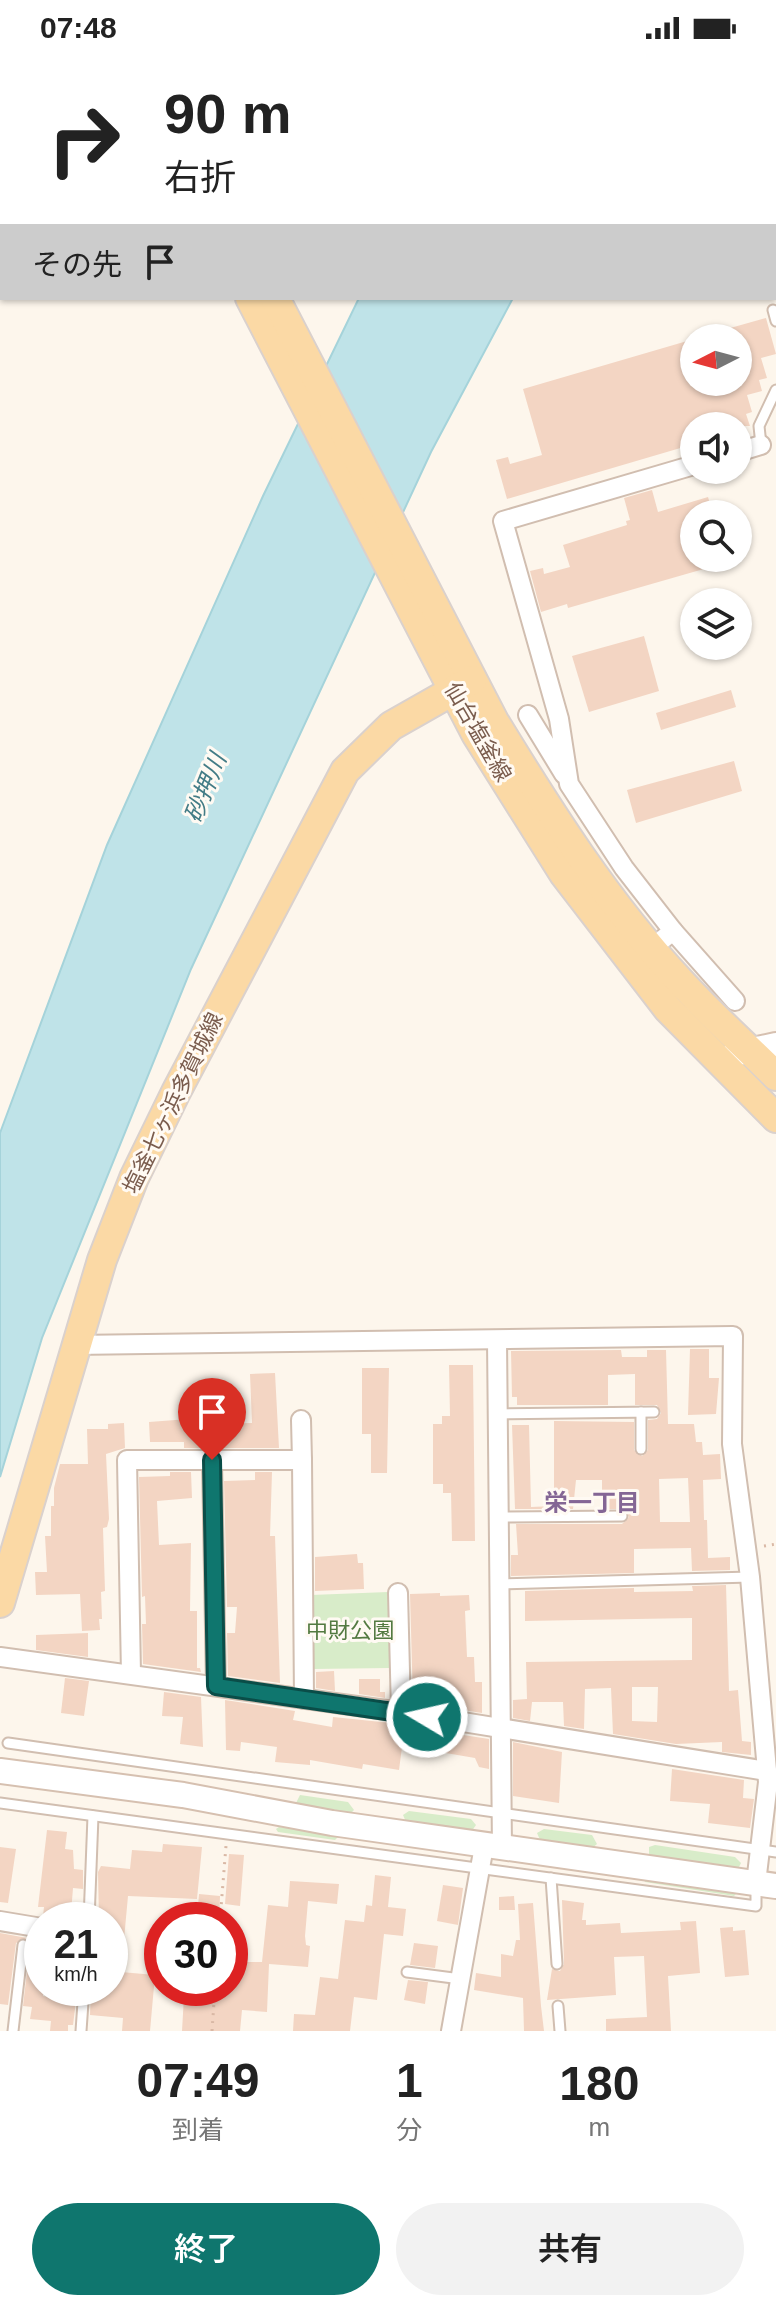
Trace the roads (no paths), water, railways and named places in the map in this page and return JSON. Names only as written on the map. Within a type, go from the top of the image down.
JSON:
[{"type":"main road","name":"仙台塩釜線","points":[[251,300],[302,371]]},
{"type":"main road","name":"仙台塩釜線","points":[[276,300],[302,371],[462,685],[559,824],[763,1048],[776,1076]]},
{"type":"main road","name":"仙台塩釜線","points":[[462,685],[476,734],[564,874],[668,1009],[776,1118]]},
{"type":"main road","name":"塩釜七ヶ浜多賀城線","points":[[0,1603],[74,1345],[134,1178],[322,808],[345,771],[366,747],[391,726],[462,685]]},
{"type":"street","points":[[752,448],[761,445]]},
{"type":"street","points":[[569,784],[559,719],[503,521],[680,469]]},
{"type":"street","points":[[528,715],[624,868],[662,940],[735,1001]]},
{"type":"street","points":[[716,1057],[763,1048]]},
{"type":"street","points":[[743,1083],[776,1076]]},
{"type":"street","points":[[0,1771],[183,1795],[489,1854],[766,1885],[767,1771],[750,1577],[732,1444],[733,1336],[74,1345]]},
{"type":"street","points":[[451,2031],[489,1854],[502,1814],[497,1340]]},
{"type":"street","points":[[301,1420],[304,1699]]},
{"type":"street","points":[[131,1674],[127,1460],[302,1460]]},
{"type":"street","points":[[212,1460],[216,1686]]},
{"type":"street","points":[[398,1593],[401,1712]]},
{"type":"street","points":[[0,1657],[401,1712],[503,1731],[767,1771]]},
{"type":"street","points":[[0,1921],[24,1925]]},
{"type":"lane","points":[[773,310],[776,321]]},
{"type":"lane","points":[[761,445],[759,426],[776,390]]},
{"type":"lane","points":[[641,1412],[641,1449]]},
{"type":"lane","points":[[498,1414],[654,1412]]},
{"type":"lane","points":[[500,1517],[622,1516]]},
{"type":"lane","points":[[501,1584],[750,1577]]},
{"type":"lane","points":[[8,1743],[768,1851]]},
{"type":"lane","points":[[0,1803],[227,1834],[489,1854],[551,1878],[756,1906],[766,1885]]},
{"type":"lane","points":[[90,1902],[93,1816]]},
{"type":"lane","points":[[551,1878],[557,1964]]},
{"type":"lane","points":[[13,2031],[23,1945]]},
{"type":"lane","points":[[407,1972],[461,1979]]},
{"type":"lane","points":[[81,2031],[83,2006]]},
{"type":"lane","points":[[558,2006],[560,2031]]},
{"type":"water","name":"砂押川","points":[[358,300],[512,300],[431,452],[191,969],[42,1338],[0,1477],[0,1133],[107,845],[263,496]]},
{"type":"district","name":"栄一丁目","points":[[592,1502]]},
{"type":"park label","name":"中財公園","points":[[350,1630]]}]
